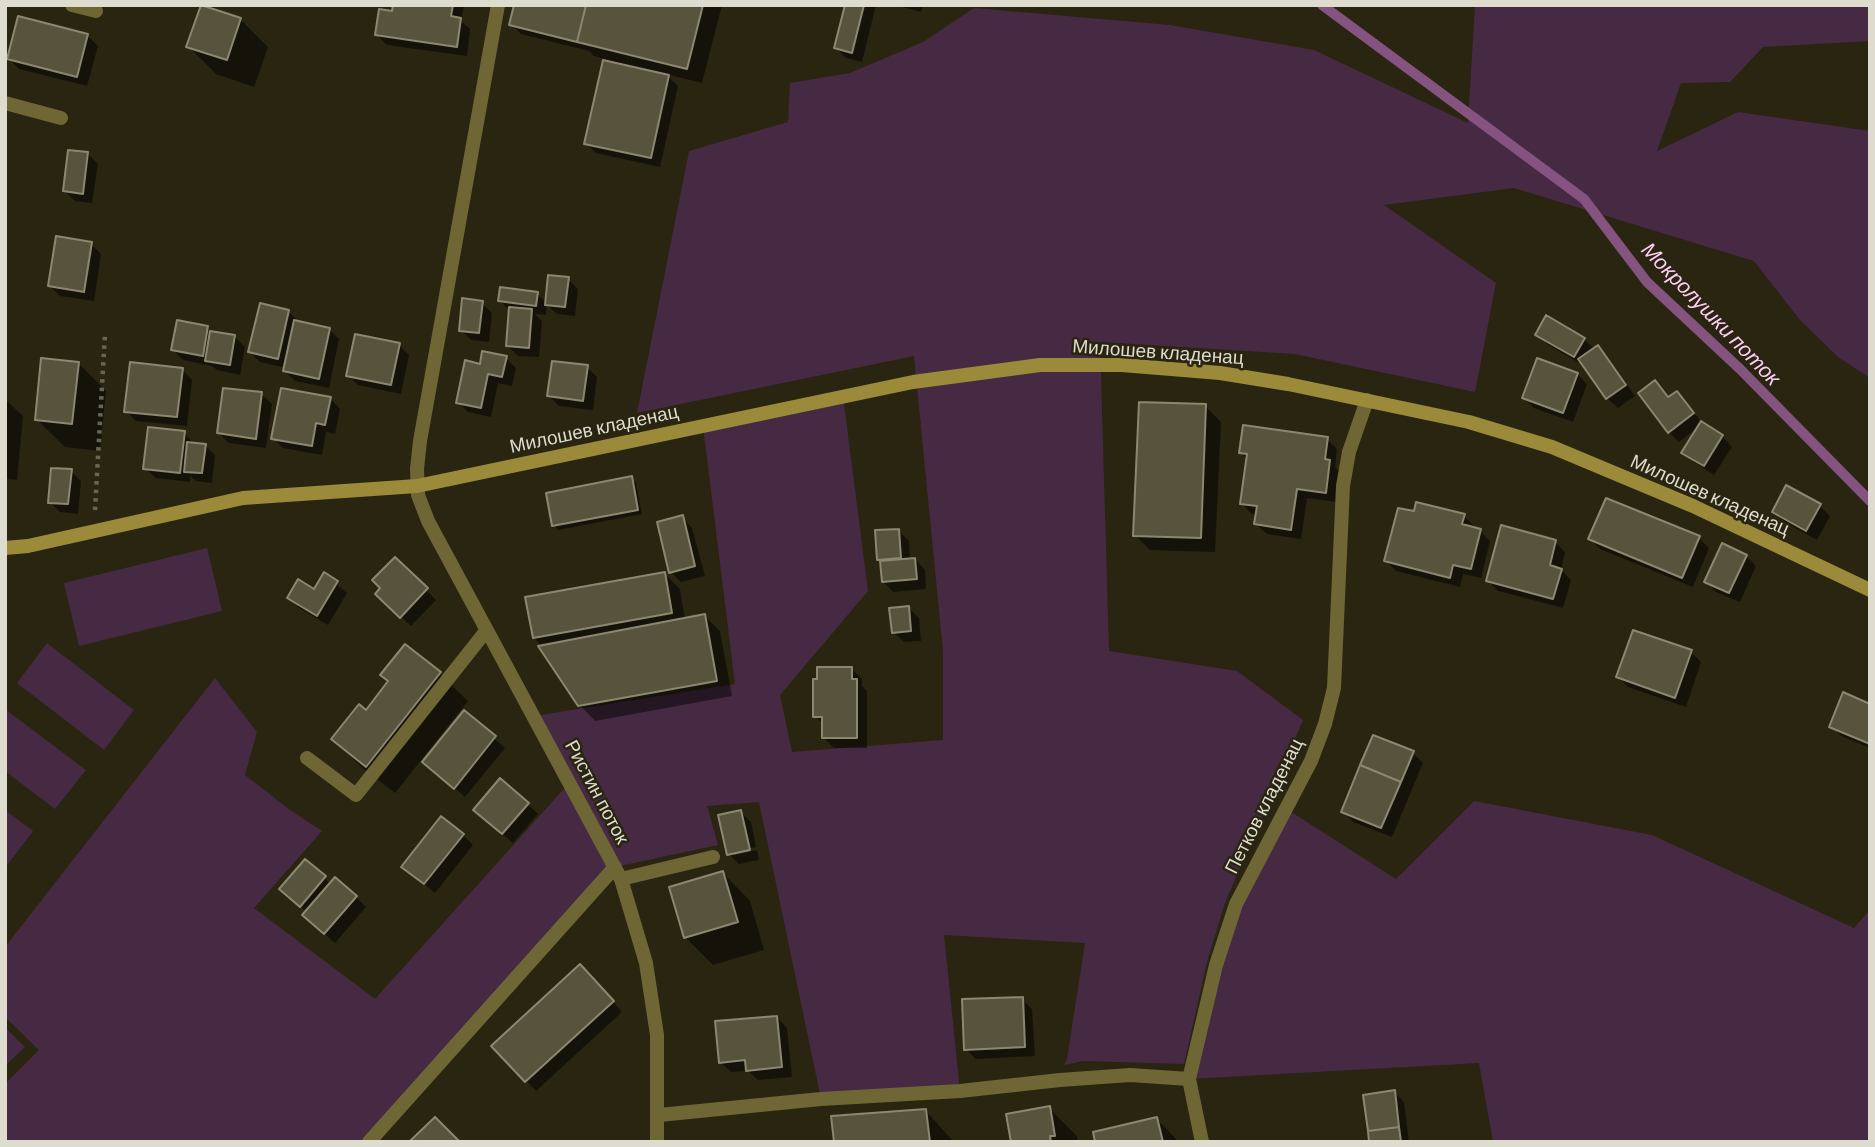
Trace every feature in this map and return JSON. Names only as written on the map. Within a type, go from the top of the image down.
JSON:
[{"type":"street","points":[[72,5],[96,11]]},
{"type":"street","points":[[417,485],[420,441],[498,5]]},
{"type":"street","points":[[5,103],[61,118]]},
{"type":"street","name":"Милошев кладенац","points":[[5,548],[28,546],[243,498],[417,485],[913,382],[1040,365],[1122,365],[1220,373],[1288,384],[1469,422],[1552,447],[1693,506],[1870,590]]},
{"type":"street","name":"Петков кладенац","points":[[1202,1142],[1189,1079],[1216,965],[1236,904],[1311,761],[1325,724],[1334,688],[1343,486],[1349,452],[1367,400]]},
{"type":"street","name":"Ристин поток","points":[[417,485],[420,505],[428,522],[618,873],[646,963],[657,1035],[657,1142]]},
{"type":"street","points":[[307,758],[356,795],[486,631]]},
{"type":"street","points":[[369,1142],[618,873],[713,857]]},
{"type":"street","points":[[659,1115],[821,1099],[960,1091],[1130,1075],[1189,1079]]},
{"type":"path","points":[[93,531],[105,333]]},
{"type":"shaded area","points":[[1475,5],[1870,5],[1870,41],[1763,47],[1730,82],[1681,83],[1657,151],[1738,112],[1870,131],[1870,378],[1838,357],[1800,320],[1754,261],[1514,188],[1384,205],[1496,283],[1475,392],[1295,354],[1100,342],[1109,651],[1237,671],[1303,720],[1225,903],[1207,962],[1184,1064],[1083,1061],[1064,1065],[1085,943],[944,935],[960,1091],[821,1099],[759,802],[707,806],[718,845],[615,867],[369,1142],[5,1142],[5,1084],[39,1050],[5,1017],[5,947],[215,678],[257,732],[245,775],[322,831],[254,908],[375,999],[570,782],[534,716],[735,684],[703,426],[843,396],[868,591],[780,695],[792,752],[943,740],[943,651],[914,356],[637,413],[689,151],[788,122],[790,83],[850,73],[923,42],[974,8],[1170,25],[1314,50],[1468,123]]},
{"type":"shaded area","points":[[207,548],[222,611],[79,646],[64,583]]},
{"type":"shaded area","points":[[47,643],[134,710],[104,750],[17,683]]},
{"type":"shaded area","points":[[5,709],[86,770],[55,809],[5,771]]},
{"type":"shaded area","points":[[1474,801],[1652,835],[1854,928],[1870,910],[1870,1142],[1493,1142],[1479,1063],[1189,1079],[1216,965],[1285,808],[1396,879]]},
{"type":"shaded area","points":[[5,810],[33,831],[5,868]]},
{"type":"shaded area","points":[[5,1027],[25,1047],[5,1066]]},
{"type":"building","points":[[201,5],[241,18],[227,60],[186,47]]},
{"type":"building","points":[[393,5],[453,5],[451,16],[461,18],[457,47],[375,35],[379,9],[392,11]]},
{"type":"building","points":[[514,5],[586,5],[577,42],[509,25]]},
{"type":"building","points":[[586,5],[703,5],[687,69],[577,42]]},
{"type":"building","points":[[845,5],[864,5],[852,53],[834,48]]},
{"type":"building","points":[[18,16],[88,34],[77,77],[7,59]]},
{"type":"building","points":[[603,60],[669,75],[651,158],[584,144]]},
{"type":"building","points":[[68,150],[88,152],[83,194],[63,191]]},
{"type":"building","points":[[56,236],[92,242],[84,292],[48,286]]},
{"type":"building","points":[[548,275],[569,277],[565,307],[545,305]]},
{"type":"building","points":[[500,287],[538,292],[536,306],[498,301]]},
{"type":"building","points":[[462,298],[483,301],[479,333],[459,331]]},
{"type":"building","points":[[260,303],[289,310],[278,359],[248,352]]},
{"type":"building","points":[[509,307],[532,309],[529,348],[506,346]]},
{"type":"building","points":[[1546,315],[1585,338],[1574,357],[1535,335]]},
{"type":"building","points":[[177,320],[208,326],[203,356],[171,350]]},
{"type":"building","points":[[294,320],[330,328],[319,379],[283,371]]},
{"type":"building","points":[[210,331],[235,335],[230,365],[205,361]]},
{"type":"building","points":[[355,334],[400,343],[391,385],[346,376]]},
{"type":"building","points":[[1598,345],[1626,385],[1606,399],[1578,359]]},
{"type":"building","points":[[482,351],[507,356],[502,377],[488,374],[481,408],[456,403],[465,360],[480,364]]},
{"type":"building","points":[[41,358],[79,362],[72,424],[35,420]]},
{"type":"building","points":[[1537,358],[1578,373],[1563,413],[1522,398]]},
{"type":"building","points":[[552,361],[588,365],[583,401],[547,396]]},
{"type":"building","points":[[130,362],[183,368],[177,417],[124,412]]},
{"type":"building","points":[[1655,380],[1668,397],[1677,391],[1694,413],[1668,433],[1638,393]]},
{"type":"building","points":[[223,388],[262,392],[256,439],[217,433]]},
{"type":"building","points":[[281,388],[331,397],[325,425],[316,423],[312,446],[271,439]]},
{"type":"building","points":[[1139,402],[1206,404],[1201,538],[1133,536]]},
{"type":"building","points":[[1701,421],[1723,435],[1704,466],[1681,453]]},
{"type":"building","points":[[1243,425],[1328,437],[1325,459],[1330,460],[1326,493],[1297,489],[1291,530],[1254,524],[1257,506],[1240,504],[1247,454],[1239,453]]},
{"type":"building","points":[[148,427],[185,431],[180,473],[143,469]]},
{"type":"building","points":[[187,442],[206,444],[202,473],[184,472]]},
{"type":"building","points":[[51,468],[72,469],[68,504],[48,503]]},
{"type":"building","points":[[632,476],[638,510],[552,526],[546,493]]},
{"type":"building","points":[[1786,485],[1821,504],[1806,531],[1772,512]]},
{"type":"building","points":[[1606,498],[1700,536],[1682,578],[1588,539]]},
{"type":"building","points":[[1416,502],[1465,514],[1462,524],[1481,529],[1471,569],[1453,565],[1450,578],[1384,561],[1398,508],[1414,511]]},
{"type":"building","points":[[683,515],[695,566],[669,573],[657,522]]},
{"type":"building","points":[[1501,525],[1556,540],[1550,565],[1562,569],[1553,599],[1486,581]]},
{"type":"building","points":[[899,529],[901,558],[877,560],[875,530]]},
{"type":"building","points":[[1722,543],[1747,555],[1729,593],[1704,582]]},
{"type":"building","points":[[395,557],[428,588],[400,618],[375,594],[380,588],[372,580]]},
{"type":"building","points":[[915,558],[917,579],[882,582],[880,561]]},
{"type":"building","points":[[324,572],[338,581],[317,616],[287,598],[298,579],[314,589]]},
{"type":"building","points":[[665,572],[672,613],[533,638],[525,597]]},
{"type":"building","points":[[909,606],[911,631],[892,633],[889,608]]},
{"type":"building","points":[[705,614],[717,681],[578,706],[538,646]]},
{"type":"building","points":[[1633,630],[1692,650],[1675,698],[1616,677]]},
{"type":"building","points":[[405,644],[441,672],[366,767],[331,739],[359,704],[366,710],[388,681],[380,675]]},
{"type":"building","points":[[817,667],[852,667],[852,679],[857,679],[857,738],[822,738],[822,717],[813,717],[813,679],[817,679]]},
{"type":"building","points":[[1843,692],[1870,704],[1870,744],[1829,727]]},
{"type":"building","points":[[464,710],[496,736],[454,789],[422,762]]},
{"type":"building","points":[[1373,735],[1414,751],[1401,782],[1360,765]]},
{"type":"building","points":[[1360,765],[1401,782],[1381,828],[1341,812]]},
{"type":"building","points":[[500,778],[529,803],[502,834],[473,810]]},
{"type":"building","points":[[741,810],[750,850],[727,855],[718,815]]},
{"type":"building","points":[[441,816],[464,834],[424,884],[401,867]]},
{"type":"building","points":[[305,859],[326,876],[300,907],[279,889]]},
{"type":"building","points":[[723,871],[738,922],[684,938],[669,887]]},
{"type":"building","points":[[335,877],[357,896],[324,934],[302,915]]},
{"type":"building","points":[[580,964],[614,1001],[525,1082],[491,1046]]},
{"type":"building","points":[[1023,997],[1025,1047],[964,1050],[962,999]]},
{"type":"building","points":[[777,1016],[782,1067],[746,1071],[745,1060],[719,1063],[715,1021]]},
{"type":"building","points":[[1395,1090],[1399,1127],[1368,1131],[1363,1095]]},
{"type":"building","points":[[1050,1106],[1055,1136],[1050,1136],[1051,1142],[1011,1142],[1006,1114]]},
{"type":"building","points":[[926,1109],[930,1142],[834,1142],[831,1116]]},
{"type":"building","points":[[435,1117],[459,1141],[409,1142]]},
{"type":"building","points":[[1157,1117],[1163,1142],[1095,1142],[1093,1132]]},
{"type":"building","points":[[1399,1127],[1401,1142],[1369,1142],[1368,1131]]},
{"type":"waterway","name":"Мокролушки поток","points":[[1322,5],[1584,199],[1647,282],[1740,369],[1870,501]]}]
